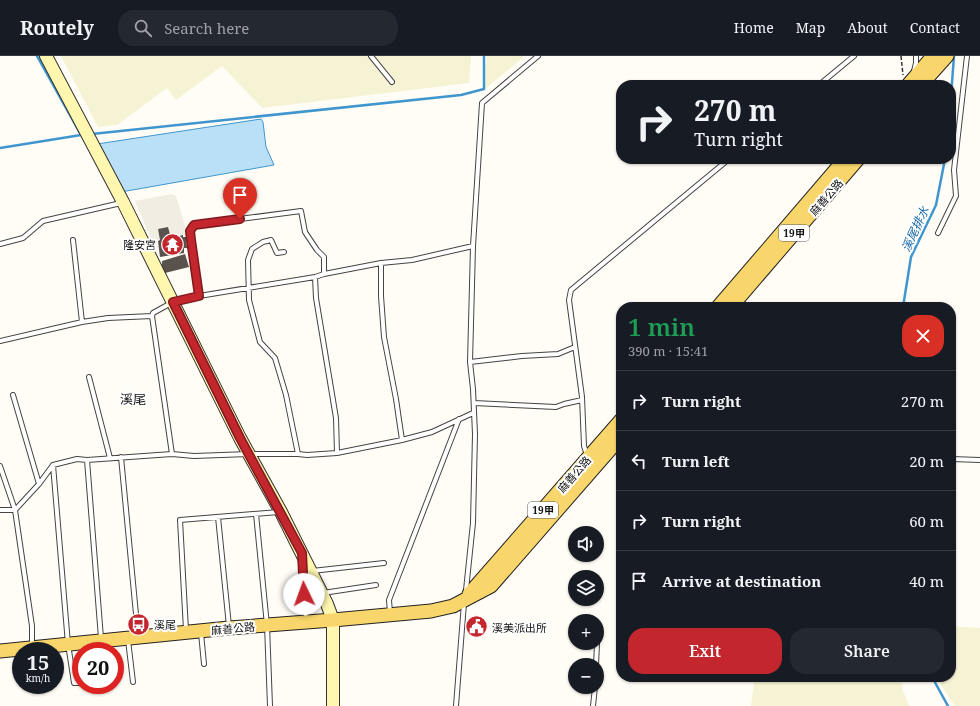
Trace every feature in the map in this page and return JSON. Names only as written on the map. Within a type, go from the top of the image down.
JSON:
[{"type":"main road","points":[[917,80],[933,56]]},
{"type":"main road","points":[[917,80],[947,56]]},
{"type":"main road","name":"麻善公路","points":[[722,302],[841,164]]},
{"type":"main road","name":"麻善公路","points":[[735,302],[854,164]]},
{"type":"main road","name":"麻善公路","points":[[64,644],[306,621],[390,615],[439,610],[453,606],[491,586],[592,462],[616,427]]},
{"type":"main road","name":"麻善公路","points":[[592,462],[616,441]]},
{"type":"main road","name":"麻善公路","points":[[0,651],[12,650]]},
{"type":"street","points":[[46,56],[123,202],[249,454],[302,553],[333,620],[333,706]]},
{"type":"lane","points":[[371,56],[392,82]]},
{"type":"lane","points":[[456,706],[464,600],[468,582],[473,523],[475,434],[470,362],[473,246],[482,102],[538,56]]},
{"type":"lane","points":[[825,80],[854,56]]},
{"type":"lane","points":[[916,56],[916,80]]},
{"type":"lane","points":[[956,152],[967,56]]},
{"type":"lane","points":[[592,462],[584,446],[582,400],[569,300],[571,290],[723,164]]},
{"type":"lane","points":[[938,233],[956,196],[955,164]]},
{"type":"lane","points":[[0,244],[23,238],[43,221],[123,202]]},
{"type":"lane","points":[[199,296],[190,231],[194,225],[301,211],[305,232],[317,250],[324,257],[324,274]]},
{"type":"lane","points":[[73,240],[82,322]]},
{"type":"lane","points":[[284,252],[277,253],[271,240],[263,242],[252,249],[248,260],[248,288],[249,300],[260,342],[275,358],[284,387],[295,431],[298,454]]},
{"type":"lane","points":[[172,454],[152,316],[153,313],[173,302],[199,296],[315,277],[381,263],[412,260],[473,246]]},
{"type":"lane","points":[[381,263],[381,296],[384,337],[402,440]]},
{"type":"lane","points":[[315,277],[316,298],[336,418],[337,452]]},
{"type":"lane","points":[[0,341],[82,322],[108,318],[152,316]]},
{"type":"lane","points":[[470,362],[522,356],[558,354],[575,347]]},
{"type":"lane","points":[[90,377],[110,458]]},
{"type":"lane","points":[[13,395],[39,484]]},
{"type":"lane","points":[[474,403],[556,407],[582,400]]},
{"type":"lane","points":[[0,510],[15,510],[39,484],[53,465],[77,458],[87,460],[172,454],[194,456],[249,454],[307,455],[337,452],[402,440],[432,432],[473,413]]},
{"type":"lane","points":[[390,615],[389,600],[460,419]]},
{"type":"lane","points":[[120,457],[133,637],[133,682]]},
{"type":"lane","points":[[956,459],[980,460]]},
{"type":"lane","points":[[87,460],[102,641]]},
{"type":"lane","points":[[53,465],[68,644],[72,670]]},
{"type":"lane","points":[[0,466],[15,510],[32,626],[32,642]]},
{"type":"lane","points":[[186,632],[180,520],[281,512]]},
{"type":"lane","points":[[256,514],[267,625],[270,706]]},
{"type":"lane","points":[[218,517],[229,628]]},
{"type":"lane","points":[[302,553],[306,621]]},
{"type":"lane","points":[[311,572],[384,563]]},
{"type":"lane","points":[[321,593],[376,585]]},
{"type":"lane","points":[[201,631],[204,664]]},
{"type":"lane","points":[[593,706],[594,694]]},
{"type":"path","points":[[901,56],[903,77],[913,80]]},
{"type":"shaded area","points":[[61,56],[471,56],[469,83],[262,108],[222,66],[176,100],[167,88],[117,125],[98,127]]},
{"type":"shaded area","points":[[487,56],[525,56],[485,89]]},
{"type":"shaded area","points":[[172,194],[176,196],[185,226],[186,235],[171,238],[168,227],[158,229],[160,240],[152,241],[135,201]]},
{"type":"shaded area","points":[[956,626],[980,628],[980,706],[955,706],[939,682],[956,682]]},
{"type":"shaded area","points":[[754,682],[903,682],[902,688],[909,706],[751,706]]},
{"type":"water","points":[[261,119],[263,122],[266,147],[274,165],[121,192],[97,144]]},
{"type":"building","name":"隆安宮","points":[[168,227],[171,238],[183,235],[183,237],[186,237],[187,248],[184,248],[184,253],[160,257],[158,241],[160,240],[158,229]]},
{"type":"building","points":[[185,254],[189,267],[165,273],[162,266],[162,261]]},
{"type":"waterway","points":[[0,148],[81,135],[37,56]]},
{"type":"waterway","points":[[92,134],[461,95],[484,89],[484,56]]},
{"type":"waterway","name":"溪尾排水","points":[[952,80],[954,56]]},
{"type":"waterway","name":"溪尾排水","points":[[904,302],[911,257],[936,205],[944,164]]},
{"type":"waterway","name":"溪尾排水","points":[[935,682],[948,706]]},
{"type":"place","name":"隆安宮","points":[[172,244]]},
{"type":"place","name":"溪尾","points":[[139,624]]},
{"type":"place","name":"溪美派出所","points":[[477,627]]},
{"type":"district","name":"溪尾","points":[[133,399]]},
{"type":"route","points":[[240,219],[194,225],[190,231],[199,296],[173,302],[240,438],[302,553],[304,594]]}]
